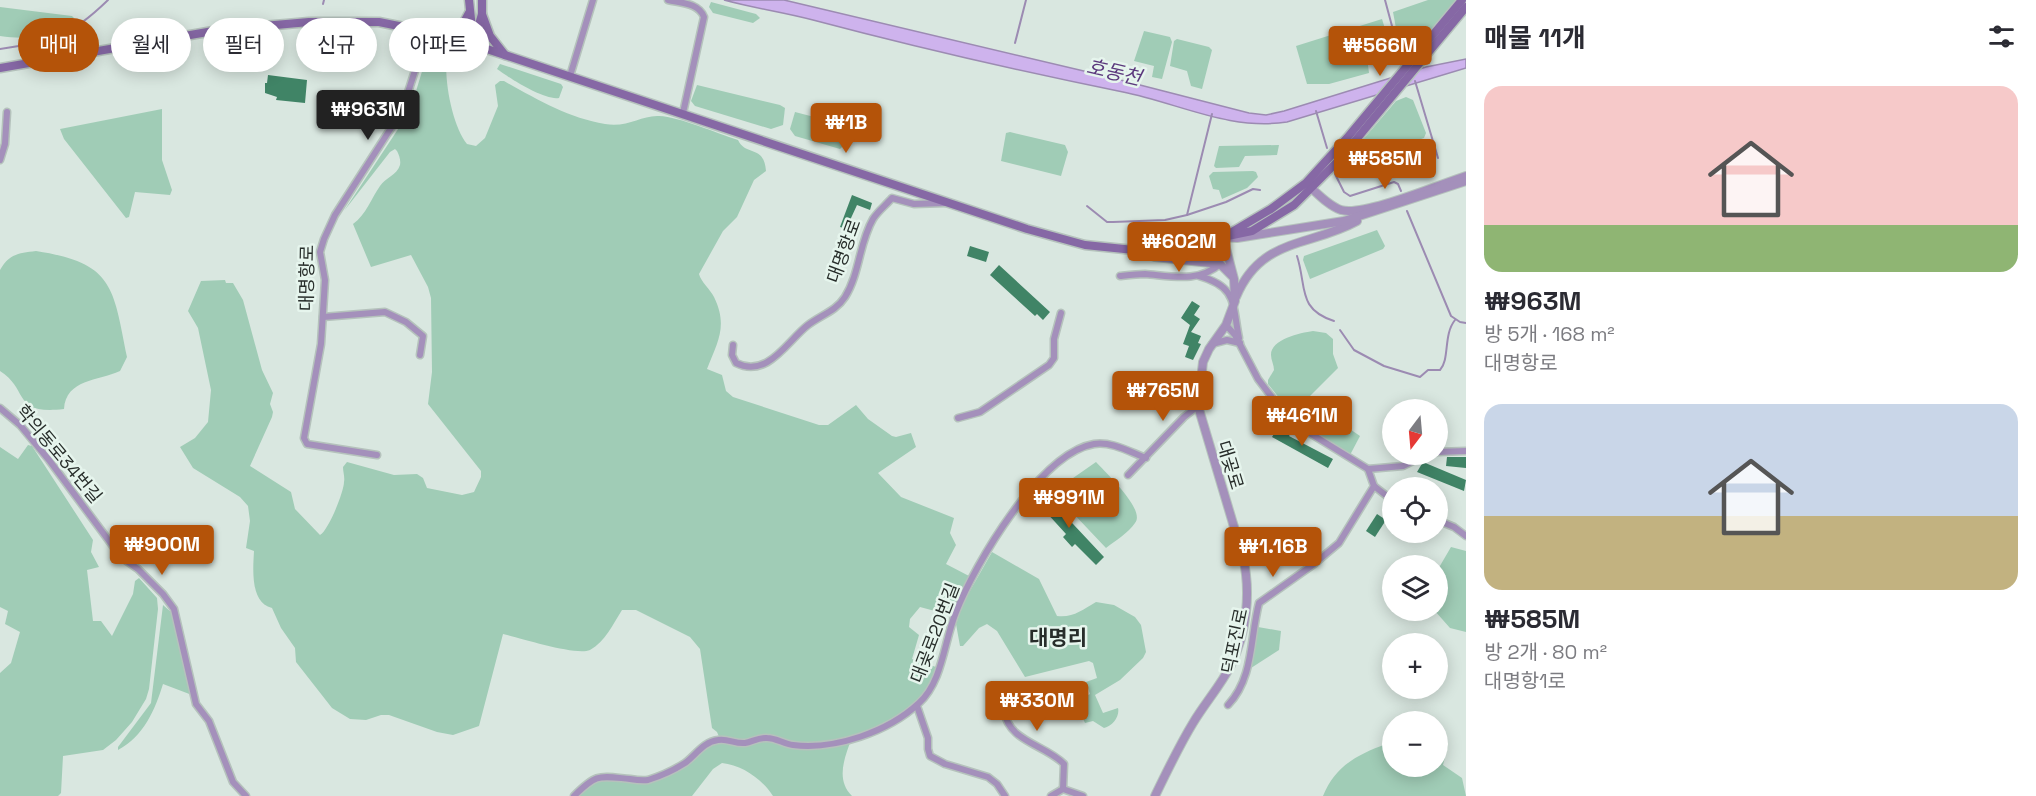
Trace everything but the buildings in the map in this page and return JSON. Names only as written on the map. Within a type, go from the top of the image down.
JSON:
[{"type":"main road","points":[[470,0],[471,18]]},
{"type":"main road","points":[[481,18],[482,0]]},
{"type":"main road","name":"대명항로","points":[[1309,185],[1462,0]]},
{"type":"main road","name":"대명항로","points":[[489,50],[1027,229],[1084,245],[1134,250],[1184,245],[1223,237],[1309,185],[1340,159],[1466,7]]},
{"type":"main road","points":[[466,18],[470,10]]},
{"type":"main road","points":[[482,14],[490,36],[505,56]]},
{"type":"main road","name":"대명항로","points":[[0,68],[219,30],[346,20],[389,24]]},
{"type":"street","points":[[570,76],[593,0]]},
{"type":"street","points":[[668,0],[700,9],[704,17],[683,113]]},
{"type":"street","name":"대명항로","points":[[377,455],[304,441],[319,362],[323,317],[325,280],[320,252],[334,215],[402,111],[415,72]]},
{"type":"street","points":[[0,160],[5,144],[7,112]]},
{"type":"street","points":[[1309,185],[1339,210],[1354,211],[1377,206],[1466,176]]},
{"type":"street","points":[[1223,237],[1248,236],[1344,221],[1466,181]]},
{"type":"street","name":"대명항로","points":[[733,345],[732,355],[736,363],[747,367],[762,365],[786,348],[808,324],[838,306],[850,288],[870,224],[877,212],[892,198],[922,204],[948,202]]},
{"type":"street","points":[[1234,301],[1246,277],[1258,263],[1272,253],[1290,244],[1352,224],[1369,214]]},
{"type":"street","name":"대곶로","points":[[1155,796],[1192,724],[1230,666],[1241,636],[1246,608],[1245,567],[1198,405],[1203,362],[1212,344],[1226,325],[1234,301],[1234,279],[1223,237]]},
{"type":"street","points":[[1134,250],[1155,257],[1220,264],[1234,279]]},
{"type":"street","points":[[1120,276],[1141,274],[1184,277],[1199,275],[1220,264]]},
{"type":"street","points":[[1199,275],[1220,283],[1234,301],[1240,343]]},
{"type":"street","points":[[323,317],[380,312],[396,316],[423,336],[420,355]]},
{"type":"street","points":[[958,418],[980,412],[1052,362],[1053,339],[1061,313]]},
{"type":"street","points":[[1226,325],[1240,343],[1267,392],[1295,424],[1368,469],[1405,465]]},
{"type":"street","points":[[1212,344],[1227,340],[1240,343]]},
{"type":"street","points":[[1128,475],[1198,405]]},
{"type":"street","name":"학의동로34번길","points":[[0,408],[20,425],[49,460],[121,557],[138,569],[163,594],[174,609],[196,704],[214,731],[223,763],[233,782],[246,796]]},
{"type":"street","name":"대곶로20번길","points":[[574,796],[590,780],[599,777],[645,781],[671,771],[687,762],[708,742],[720,739],[745,743],[767,738],[800,745],[852,739],[884,726],[917,706],[931,689],[956,612],[967,588],[993,543],[1034,485],[1061,461],[1092,444],[1106,444],[1146,458]]},
{"type":"street","points":[[1448,452],[1466,451]]},
{"type":"street","points":[[1368,469],[1374,486],[1382,492]]},
{"type":"street","name":"덕포진로","points":[[1228,705],[1237,696],[1244,679],[1259,603],[1339,543],[1374,486]]},
{"type":"street","points":[[1448,525],[1466,536]]},
{"type":"street","points":[[1061,687],[1007,703],[1004,711],[1010,726],[1018,736],[1054,755],[1064,764],[1063,789]]},
{"type":"street","points":[[917,706],[928,738],[930,756],[945,764],[988,777],[997,784],[1005,796]]},
{"type":"street","points":[[1050,796],[1063,789],[1083,796]]},
{"type":"green space","points":[[1428,0],[1457,0],[1411,53],[1404,55],[1400,50],[1393,12]]},
{"type":"green space","points":[[711,2],[756,14],[760,18],[753,23],[713,13],[709,7]]},
{"type":"green space","points":[[0,7],[74,18],[18,18],[18,38],[0,36]]},
{"type":"green space","points":[[1382,19],[1393,55],[1368,65],[1369,73],[1329,84],[1307,84],[1296,46]]},
{"type":"green space","points":[[1144,31],[1170,37],[1172,42],[1162,79],[1152,77],[1154,66],[1134,61]]},
{"type":"green space","points":[[1177,39],[1209,47],[1212,50],[1202,89],[1191,86],[1187,71],[1170,66],[1174,41]]},
{"type":"green space","points":[[500,64],[561,84],[563,87],[559,98],[536,93],[518,83],[497,69]]},
{"type":"green space","points":[[422,72],[446,72],[453,113],[467,144],[476,146],[485,138],[498,106],[495,85],[504,81],[553,107],[592,121],[613,125],[652,116],[668,117],[738,140],[745,148],[762,157],[766,171],[754,180],[737,217],[723,231],[699,274],[714,297],[721,325],[715,350],[707,369],[722,375],[726,391],[733,397],[819,425],[828,425],[856,405],[868,419],[892,436],[911,433],[916,447],[878,473],[901,497],[954,518],[950,533],[956,545],[946,564],[969,576],[951,613],[946,614],[920,607],[910,619],[909,627],[919,635],[912,659],[936,667],[928,689],[914,704],[882,724],[852,737],[844,760],[843,775],[847,789],[852,796],[773,796],[751,774],[722,763],[713,769],[692,796],[574,796],[599,776],[637,780],[664,775],[701,748],[720,739],[712,728],[700,649],[690,637],[636,610],[622,610],[604,638],[590,650],[561,649],[503,634],[479,726],[453,735],[437,732],[389,715],[366,720],[350,719],[332,708],[296,662],[295,648],[281,628],[272,608],[265,605],[256,593],[254,551],[246,548],[250,521],[248,506],[240,497],[193,468],[180,447],[195,438],[208,422],[211,390],[198,328],[188,311],[201,281],[225,280],[226,283],[233,283],[243,300],[262,370],[273,393],[270,404],[272,417],[250,466],[291,492],[295,509],[320,535],[339,502],[344,480],[343,467],[347,462],[394,475],[417,474],[423,478],[427,488],[462,495],[474,492],[481,477],[481,471],[428,404],[432,372],[431,298],[428,287],[411,255],[371,267],[353,224],[365,211],[382,183],[394,174],[400,165],[395,149],[390,152],[344,211],[410,111]]},
{"type":"green space","points":[[697,85],[780,105],[785,108],[783,125],[771,129],[695,106],[691,101]]},
{"type":"green space","points":[[1406,97],[1413,100],[1426,133],[1424,138],[1347,164],[1344,162],[1396,101]]},
{"type":"green space","points":[[162,109],[162,160],[172,190],[170,195],[135,192],[129,217],[126,218],[64,139],[60,129]]},
{"type":"green space","points":[[795,112],[845,125],[842,147],[840,149],[795,136],[790,129]]},
{"type":"green space","points":[[1006,133],[1065,145],[1068,152],[1061,176],[1001,161]]},
{"type":"green space","points":[[1279,145],[1277,155],[1245,156],[1239,167],[1216,168],[1214,166],[1219,146]]},
{"type":"green space","points":[[1253,171],[1258,177],[1247,188],[1222,199],[1219,190],[1213,189],[1209,176],[1213,172]]},
{"type":"green space","points":[[1377,230],[1385,246],[1383,249],[1310,279],[1303,260],[1304,256]]},
{"type":"green space","points":[[36,251],[62,256],[81,263],[95,271],[106,282],[118,313],[127,357],[120,371],[77,386],[66,399],[64,409],[47,410],[28,405],[9,378],[0,371],[0,270],[15,255]]},
{"type":"green space","points":[[1313,331],[1326,333],[1333,339],[1333,354],[1338,368],[1310,396],[1288,409],[1268,384],[1274,370],[1272,349],[1287,338]]},
{"type":"green space","points":[[1306,404],[1319,408],[1360,436],[1350,455],[1296,419],[1293,414]]},
{"type":"green space","points":[[28,445],[32,446],[93,540],[91,552],[99,567],[87,570],[93,621],[101,621],[112,636],[133,594],[135,581],[139,578],[157,598],[158,609],[146,699],[132,722],[116,740],[103,750],[63,756],[61,793],[58,796],[0,796],[0,673],[11,663],[20,632],[5,624],[8,611],[0,607],[0,447],[18,459]]},
{"type":"green space","points":[[1096,462],[1130,501],[1137,517],[1129,530],[1106,548],[1053,492]]},
{"type":"green space","points":[[1451,547],[1466,551],[1466,632],[1450,628],[1444,621],[1448,621],[1446,555]]},
{"type":"green space","points":[[992,552],[1039,579],[1057,616],[1073,615],[1096,602],[1114,605],[1135,617],[1141,625],[1146,652],[1143,658],[1120,680],[1095,695],[1103,713],[1118,708],[1117,717],[1113,723],[1104,728],[1093,721],[1085,723],[1077,706],[1078,700],[1090,694],[1086,682],[1097,678],[1093,663],[1089,661],[1025,677],[997,631],[987,624],[979,628],[963,646],[960,646],[956,624],[963,603]]},
{"type":"green space","points":[[163,605],[171,612],[192,695],[163,684],[142,730],[118,750],[151,703]]},
{"type":"green space","points":[[1258,627],[1281,631],[1279,650],[1251,668]]},
{"type":"green space","points":[[1382,746],[1382,777],[1448,777],[1448,768],[1462,778],[1466,796],[1323,796],[1341,769],[1356,757]]},
{"type":"shaded area","points":[[724,0],[784,0],[1105,76],[1249,113],[1266,115],[1426,67],[1466,59],[1466,68],[1287,122],[1245,123],[1144,97],[967,58]]},
{"type":"waterway","points":[[0,49],[59,36],[82,23],[108,0]]},
{"type":"waterway","points":[[323,4],[324,0]]},
{"type":"waterway","points":[[1015,43],[1026,0]]},
{"type":"waterway","points":[[1385,0],[1403,67]]},
{"type":"waterway","points":[[1415,81],[1438,158]]},
{"type":"waterway","points":[[1316,111],[1327,148]]},
{"type":"waterway","points":[[1087,206],[1107,222],[1165,220],[1187,215],[1212,114]]},
{"type":"waterway","points":[[1335,174],[1344,192],[1350,196],[1394,182],[1398,184],[1401,191]]},
{"type":"waterway","points":[[1187,215],[1226,202],[1253,189],[1260,190]]},
{"type":"waterway","points":[[1407,211],[1451,316],[1466,323]]},
{"type":"waterway","points":[[1297,256],[1305,296],[1314,310],[1334,321]]},
{"type":"waterway","points":[[1340,330],[1354,350],[1384,366],[1420,377],[1428,370],[1440,370],[1445,360],[1451,326],[1455,320]]},
{"type":"district","name":"대명리","points":[[1058,638]]},
{"type":"water label","name":"호동천","points":[[1114,72]]}]
